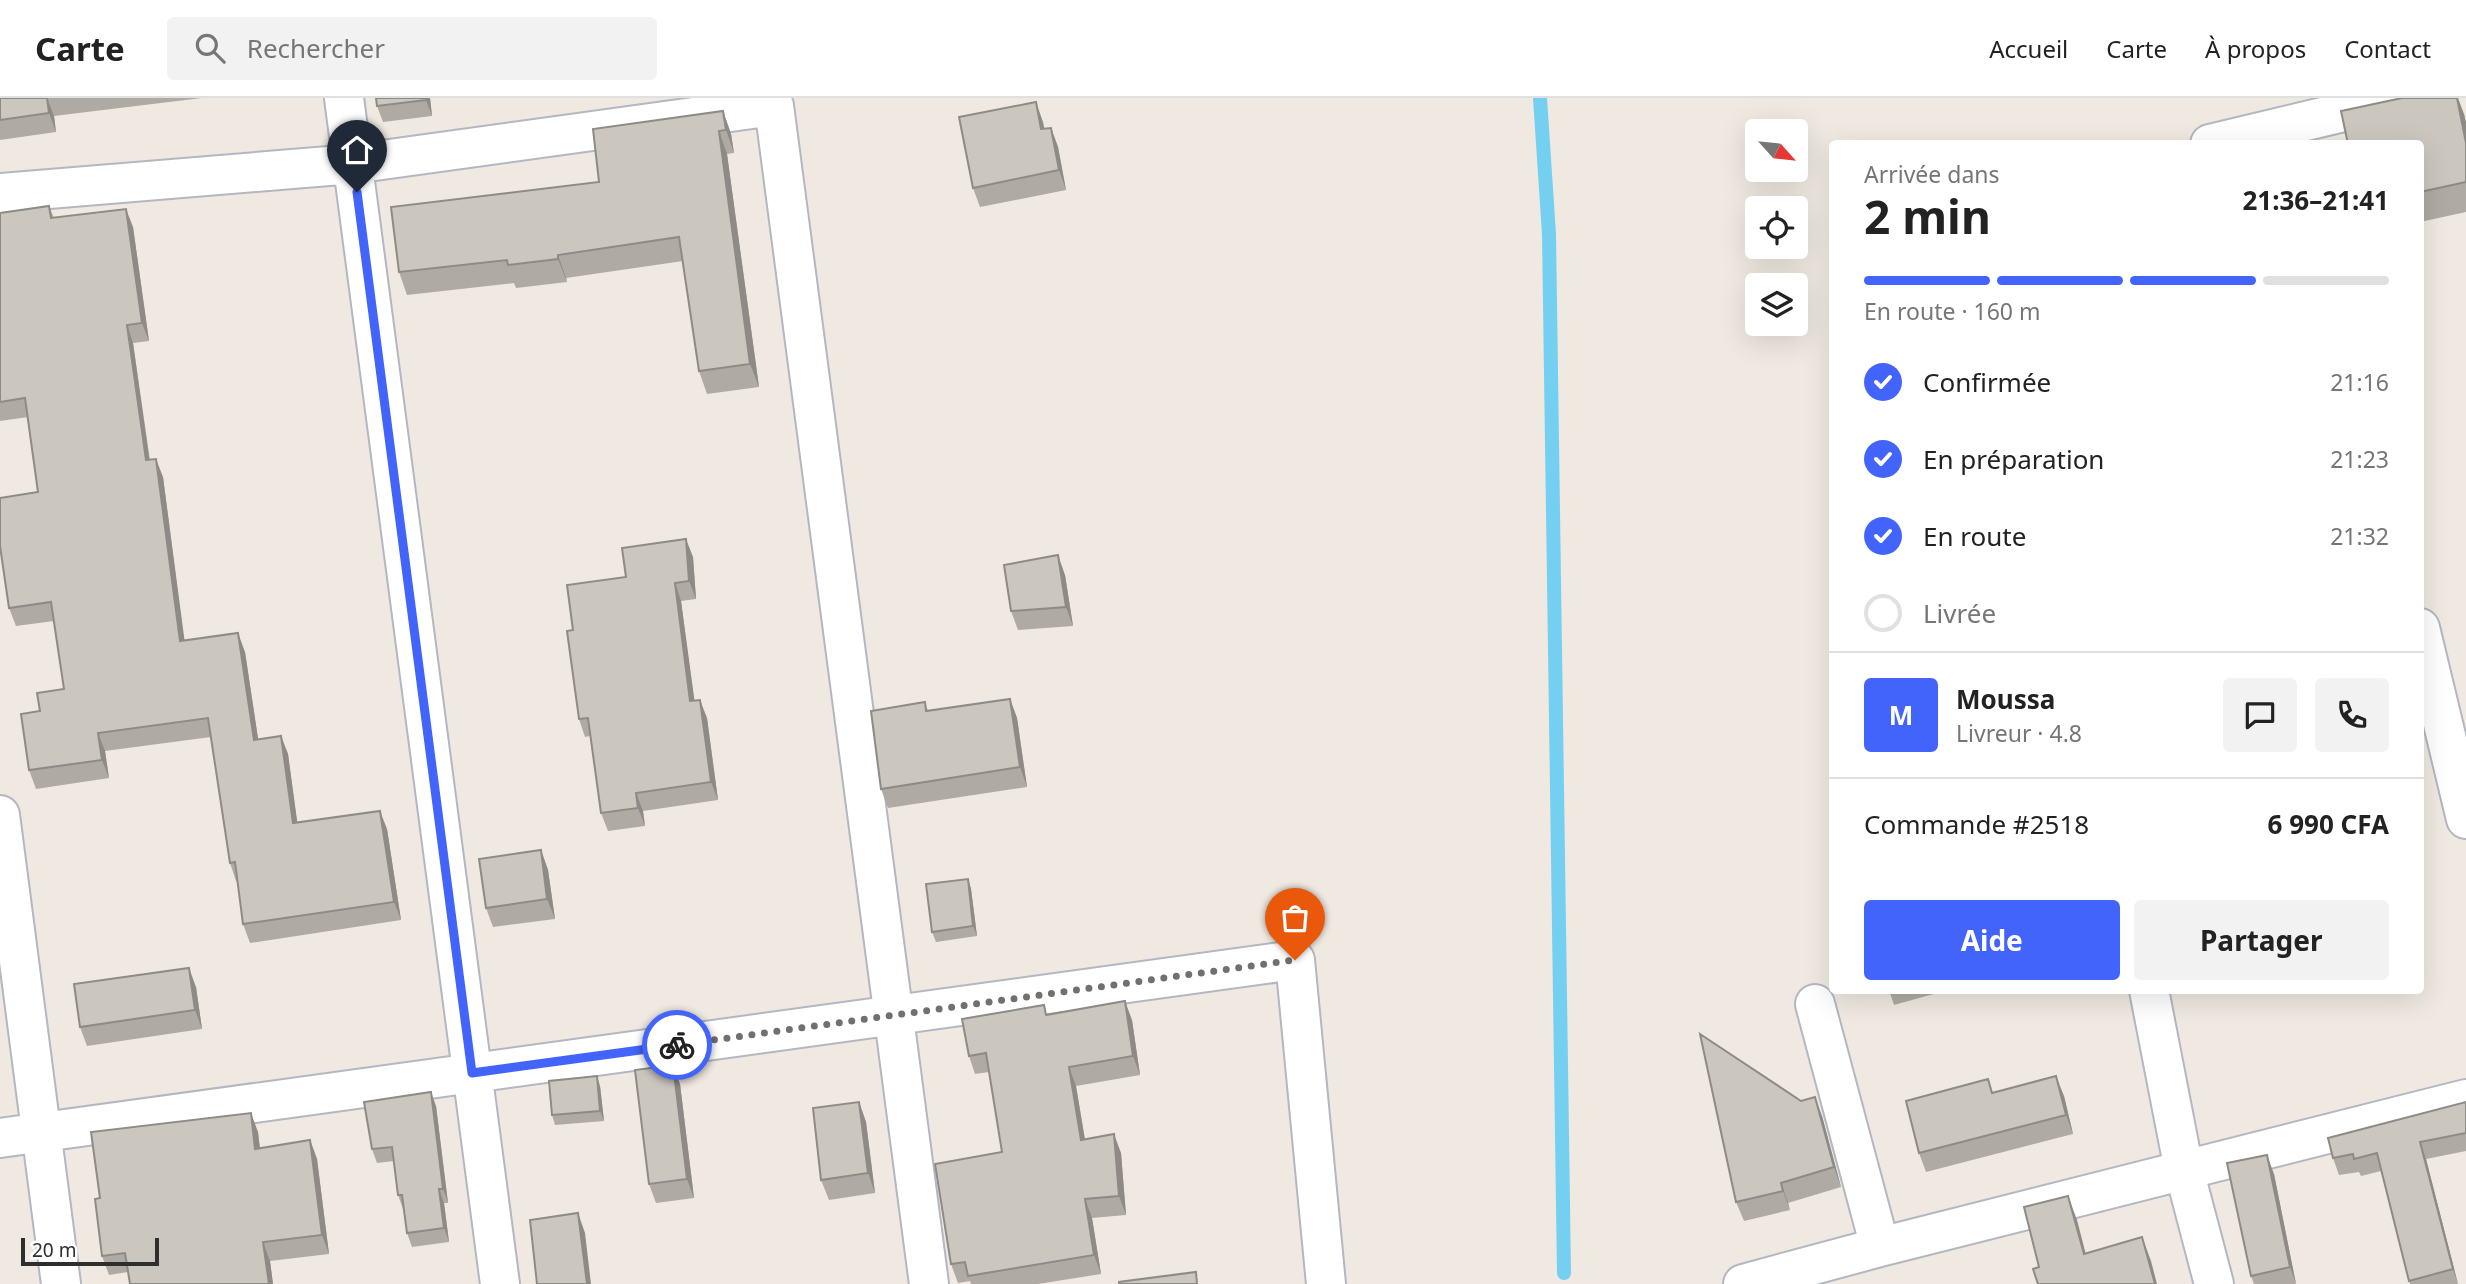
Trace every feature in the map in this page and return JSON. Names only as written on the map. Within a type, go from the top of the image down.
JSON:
[{"type":"street","points":[[344,98],[500,1284]]},
{"type":"street","points":[[2225,140],[2402,98]]},
{"type":"street","points":[[0,193],[353,164],[774,106],[929,1284]]},
{"type":"street","points":[[2424,645],[2466,819]]},
{"type":"street","points":[[0,815],[61,1284]]},
{"type":"street","points":[[0,1138],[1295,960],[1326,1284]]},
{"type":"street","points":[[2150,994],[2184,1170],[2214,1284]]},
{"type":"street","points":[[1815,1004],[1880,1247]]},
{"type":"street","points":[[1743,1284],[1842,1271],[1880,1247],[2466,1099]]},
{"type":"building","points":[[0,98],[47,98],[49,113],[0,120]]},
{"type":"building","points":[[376,98],[426,98],[426,100],[377,106]]},
{"type":"building","points":[[2402,98],[2457,98],[2466,143],[2466,182],[2424,191],[2424,140],[2347,140],[2341,111]]},
{"type":"building","points":[[1036,102],[1041,129],[1051,128],[1059,170],[973,188],[959,117]]},
{"type":"building","points":[[723,111],[726,130],[719,131],[750,364],[699,371],[679,237],[558,255],[558,259],[508,265],[507,260],[399,272],[391,207],[599,182],[593,129]]},
{"type":"building","points":[[49,206],[51,218],[126,209],[142,323],[127,325],[146,460],[156,459],[180,641],[238,633],[254,740],[281,736],[293,823],[380,811],[394,902],[243,924],[235,862],[230,863],[208,718],[98,733],[102,760],[29,770],[21,714],[40,711],[37,693],[64,689],[51,602],[9,608],[0,546],[0,498],[38,492],[25,398],[0,402],[0,213]]},
{"type":"building","points":[[686,539],[689,581],[675,583],[690,701],[700,700],[711,782],[636,793],[638,808],[601,813],[588,718],[579,719],[567,631],[573,630],[567,585],[626,577],[622,548]]},
{"type":"building","points":[[1058,555],[1066,607],[1011,611],[1004,565]]},
{"type":"building","points":[[1010,699],[1020,767],[881,789],[871,711],[925,702],[926,711]]},
{"type":"building","points":[[541,850],[547,899],[486,908],[479,859]]},
{"type":"building","points":[[968,879],[973,926],[932,932],[926,884]]},
{"type":"building","points":[[189,968],[195,1010],[80,1027],[74,984]]},
{"type":"building","points":[[1125,1001],[1133,1056],[1069,1067],[1081,1140],[1114,1134],[1119,1196],[1085,1199],[1094,1255],[968,1276],[965,1262],[951,1264],[935,1164],[1002,1152],[986,1053],[969,1056],[962,1019],[1044,1005],[1046,1015]]},
{"type":"building","points":[[1700,1034],[1801,1101],[1815,1097],[1834,1167],[1781,1183],[1783,1191],[1736,1202]]},
{"type":"building","points":[[673,1065],[687,1179],[649,1184],[635,1070]]},
{"type":"building","points":[[597,1076],[600,1111],[552,1115],[549,1081]]},
{"type":"building","points":[[2056,1076],[2066,1115],[1919,1153],[1906,1101],[1988,1079],[1992,1093]]},
{"type":"building","points":[[431,1092],[443,1189],[439,1189],[444,1228],[407,1233],[402,1195],[398,1195],[392,1147],[372,1149],[364,1102]]},
{"type":"building","points":[[859,1102],[868,1173],[821,1180],[813,1108]]},
{"type":"building","points":[[2466,1102],[2466,1133],[2420,1142],[2453,1269],[2409,1281],[2377,1153],[2354,1159],[2353,1154],[2333,1158],[2328,1138]]},
{"type":"building","points":[[251,1113],[255,1149],[310,1140],[322,1235],[263,1242],[269,1284],[130,1284],[125,1253],[102,1256],[95,1199],[100,1198],[91,1132]]},
{"type":"building","points":[[2267,1155],[2290,1267],[2251,1276],[2227,1163]]},
{"type":"building","points":[[2068,1196],[2084,1254],[2142,1237],[2155,1284],[2038,1284],[2033,1269],[2039,1267],[2024,1207]]},
{"type":"building","points":[[578,1213],[587,1284],[537,1284],[530,1220]]},
{"type":"building","points":[[1196,1272],[1197,1284],[1119,1284],[1119,1282]]},
{"type":"waterway","points":[[1540,98],[1549,234],[1564,1273]]},
{"type":"way so far","points":[[677,1045],[1295,960]]},
{"type":"route","points":[[357,192],[472,1073],[677,1045]]}]
